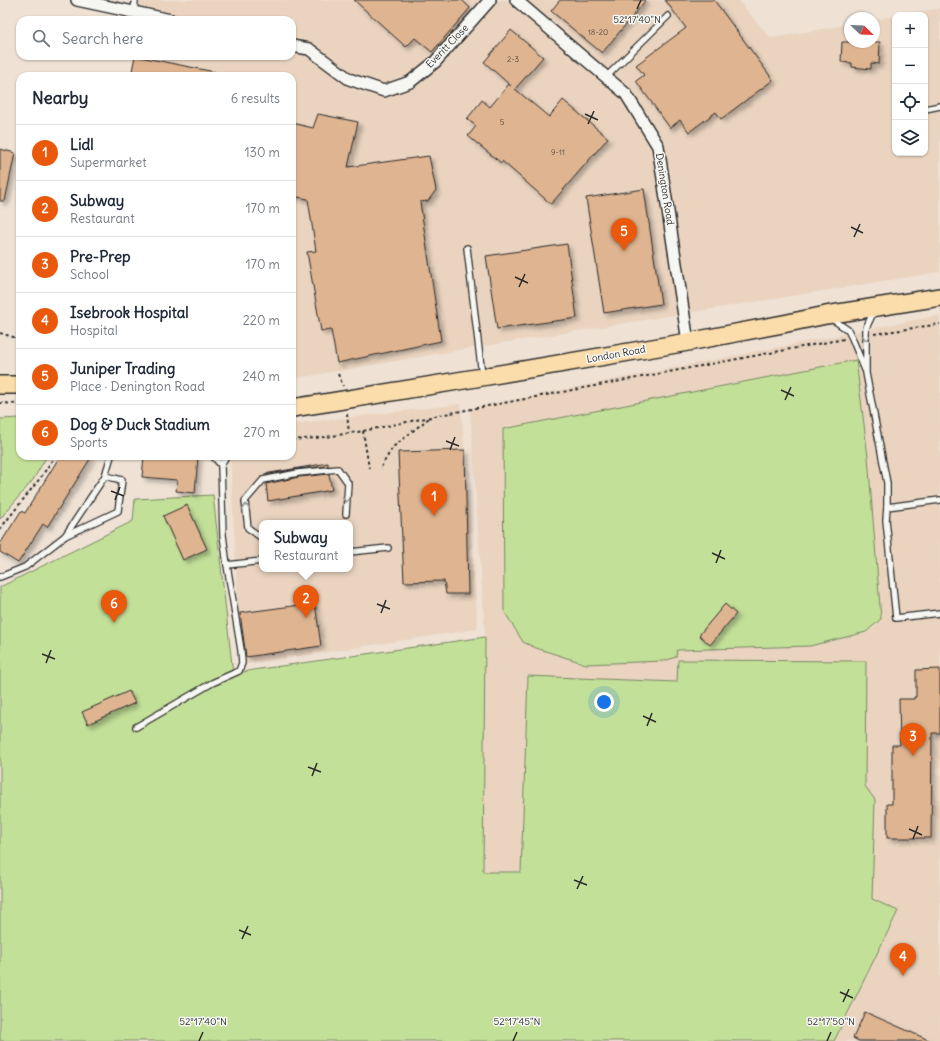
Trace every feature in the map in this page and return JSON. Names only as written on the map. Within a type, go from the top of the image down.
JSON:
[{"type":"main road","name":"London Road","points":[[296,407],[688,342],[826,315],[940,297]]},
{"type":"main road","points":[[0,385],[16,385]]},
{"type":"street","points":[[77,0],[152,16]]},
{"type":"street","name":"Everitt Close","points":[[296,47],[309,49],[349,79],[384,91],[410,82],[434,62],[490,0]]},
{"type":"street","name":"Denington Road","points":[[516,0],[626,94],[658,146],[688,342]]},
{"type":"lane","points":[[134,12],[135,0]]},
{"type":"lane","points":[[606,77],[668,16]]},
{"type":"lane","points":[[928,108],[940,106]]},
{"type":"lane","points":[[467,248],[482,377]]},
{"type":"lane","points":[[878,306],[866,328],[866,372],[887,483],[886,520],[896,618],[940,613]]},
{"type":"lane","points":[[826,315],[848,330],[866,372]]},
{"type":"lane","points":[[65,536],[105,476],[110,460]]},
{"type":"lane","points":[[217,460],[221,465]]},
{"type":"lane","points":[[136,727],[212,683],[239,671],[242,663],[223,535],[221,465],[224,460]]},
{"type":"lane","points":[[259,536],[248,528],[244,501],[263,480],[298,473],[338,469],[348,483],[346,514]]},
{"type":"lane","points":[[0,577],[25,567],[65,536],[118,511],[122,480],[105,476]]},
{"type":"lane","points":[[887,507],[940,500]]},
{"type":"lane","points":[[353,552],[388,548]]},
{"type":"lane","points":[[228,565],[259,561]]},
{"type":"path","points":[[881,333],[940,324]]},
{"type":"path","points":[[0,333],[16,338]]},
{"type":"path","points":[[296,440],[326,437],[363,431],[445,414],[840,340]]},
{"type":"path","points":[[338,374],[343,390]]},
{"type":"path","points":[[0,403],[16,404]]},
{"type":"path","points":[[347,412],[349,433]]},
{"type":"path","points":[[381,467],[393,446],[428,418],[445,414]]},
{"type":"path","points":[[363,431],[369,468]]},
{"type":"path","points":[[0,529],[41,477],[52,460]]},
{"type":"shaded area","points":[[137,0],[738,0],[771,38],[844,25],[844,48],[880,48],[880,18],[892,16],[892,156],[928,156],[928,12],[917,12],[940,8],[940,272],[478,347],[296,378],[296,72],[132,72],[134,60],[296,60],[296,16],[139,16]]},
{"type":"shaded area","points":[[940,315],[940,1041],[479,1041],[485,637],[470,408]]},
{"type":"shaded area","points":[[461,404],[478,629],[241,665],[230,460],[296,460],[296,424]]},
{"type":"green space","points":[[856,360],[868,457],[881,619],[866,632],[810,646],[677,650],[676,657],[664,661],[586,664],[536,648],[523,642],[504,611],[503,429]]},
{"type":"green space","points":[[16,418],[16,460],[45,460],[33,480],[0,519],[0,419]]},
{"type":"green space","points":[[213,495],[233,674],[485,637],[483,872],[521,872],[528,676],[677,682],[678,660],[866,661],[865,786],[875,800],[872,899],[898,911],[834,1041],[0,1041],[0,587],[133,521],[135,499]]},
{"type":"building","points":[[354,0],[462,0],[470,8],[432,52],[415,38],[406,47]]},
{"type":"building","points":[[560,0],[646,0],[602,53],[551,11]]},
{"type":"building","points":[[665,0],[714,0],[773,80],[721,119],[716,112],[689,132],[680,120],[670,128],[636,81],[644,75],[636,65],[686,28]]},
{"type":"building","points":[[511,30],[543,57],[515,89],[549,117],[563,100],[608,138],[551,204],[502,161],[501,163],[468,136],[476,126],[467,119],[482,100],[490,107],[509,84],[484,62]]},
{"type":"building","points":[[842,42],[844,42],[844,48],[880,48],[879,64],[871,63],[871,69],[852,67],[852,63],[841,62]]},
{"type":"building","points":[[134,60],[155,60],[215,72],[132,72]]},
{"type":"building","points":[[318,114],[358,122],[348,167],[429,156],[436,190],[428,201],[420,202],[441,341],[337,363],[331,330],[321,331],[307,252],[316,251],[308,199],[296,197],[296,124],[313,128]]},
{"type":"building","points":[[0,149],[15,153],[5,201],[0,201]]},
{"type":"building","points":[[644,189],[661,304],[604,313],[586,198]]},
{"type":"building","points":[[567,244],[577,318],[497,329],[486,256]]},
{"type":"building","points":[[465,450],[468,594],[446,594],[444,581],[404,582],[398,452]]},
{"type":"building","points":[[58,460],[89,460],[47,527],[43,524],[18,563],[0,552],[0,544],[21,511],[25,513]]},
{"type":"building","points":[[144,460],[198,460],[195,493],[176,491],[177,480],[142,477]]},
{"type":"building","points":[[328,463],[328,466],[297,469],[264,475],[264,474]]},
{"type":"building","points":[[329,474],[332,490],[268,501],[266,484],[299,477]]},
{"type":"building","points":[[187,505],[207,549],[183,560],[163,516]]},
{"type":"building","points":[[315,603],[321,646],[246,657],[240,613]]},
{"type":"building","points":[[725,604],[736,614],[710,645],[699,635]]},
{"type":"building","points":[[940,669],[940,733],[932,733],[931,838],[887,838],[887,804],[892,804],[892,745],[900,745],[899,699],[914,699],[914,697],[916,697],[916,670]]},
{"type":"building","points":[[129,691],[135,703],[88,724],[82,712]]},
{"type":"building","points":[[865,1012],[931,1041],[859,1041],[853,1038]]},
{"type":"place","name":"Juniper Trading","points":[[624,251]]},
{"type":"place","name":"Lidl","points":[[434,516]]},
{"type":"place","name":"Subway","points":[[306,618]]},
{"type":"place","name":"Dog & Duck Stadium","points":[[114,623]]},
{"type":"place","name":"Pre-Prep","points":[[913,756]]},
{"type":"place","name":"Isebrook Hospital","points":[[903,976]]}]
